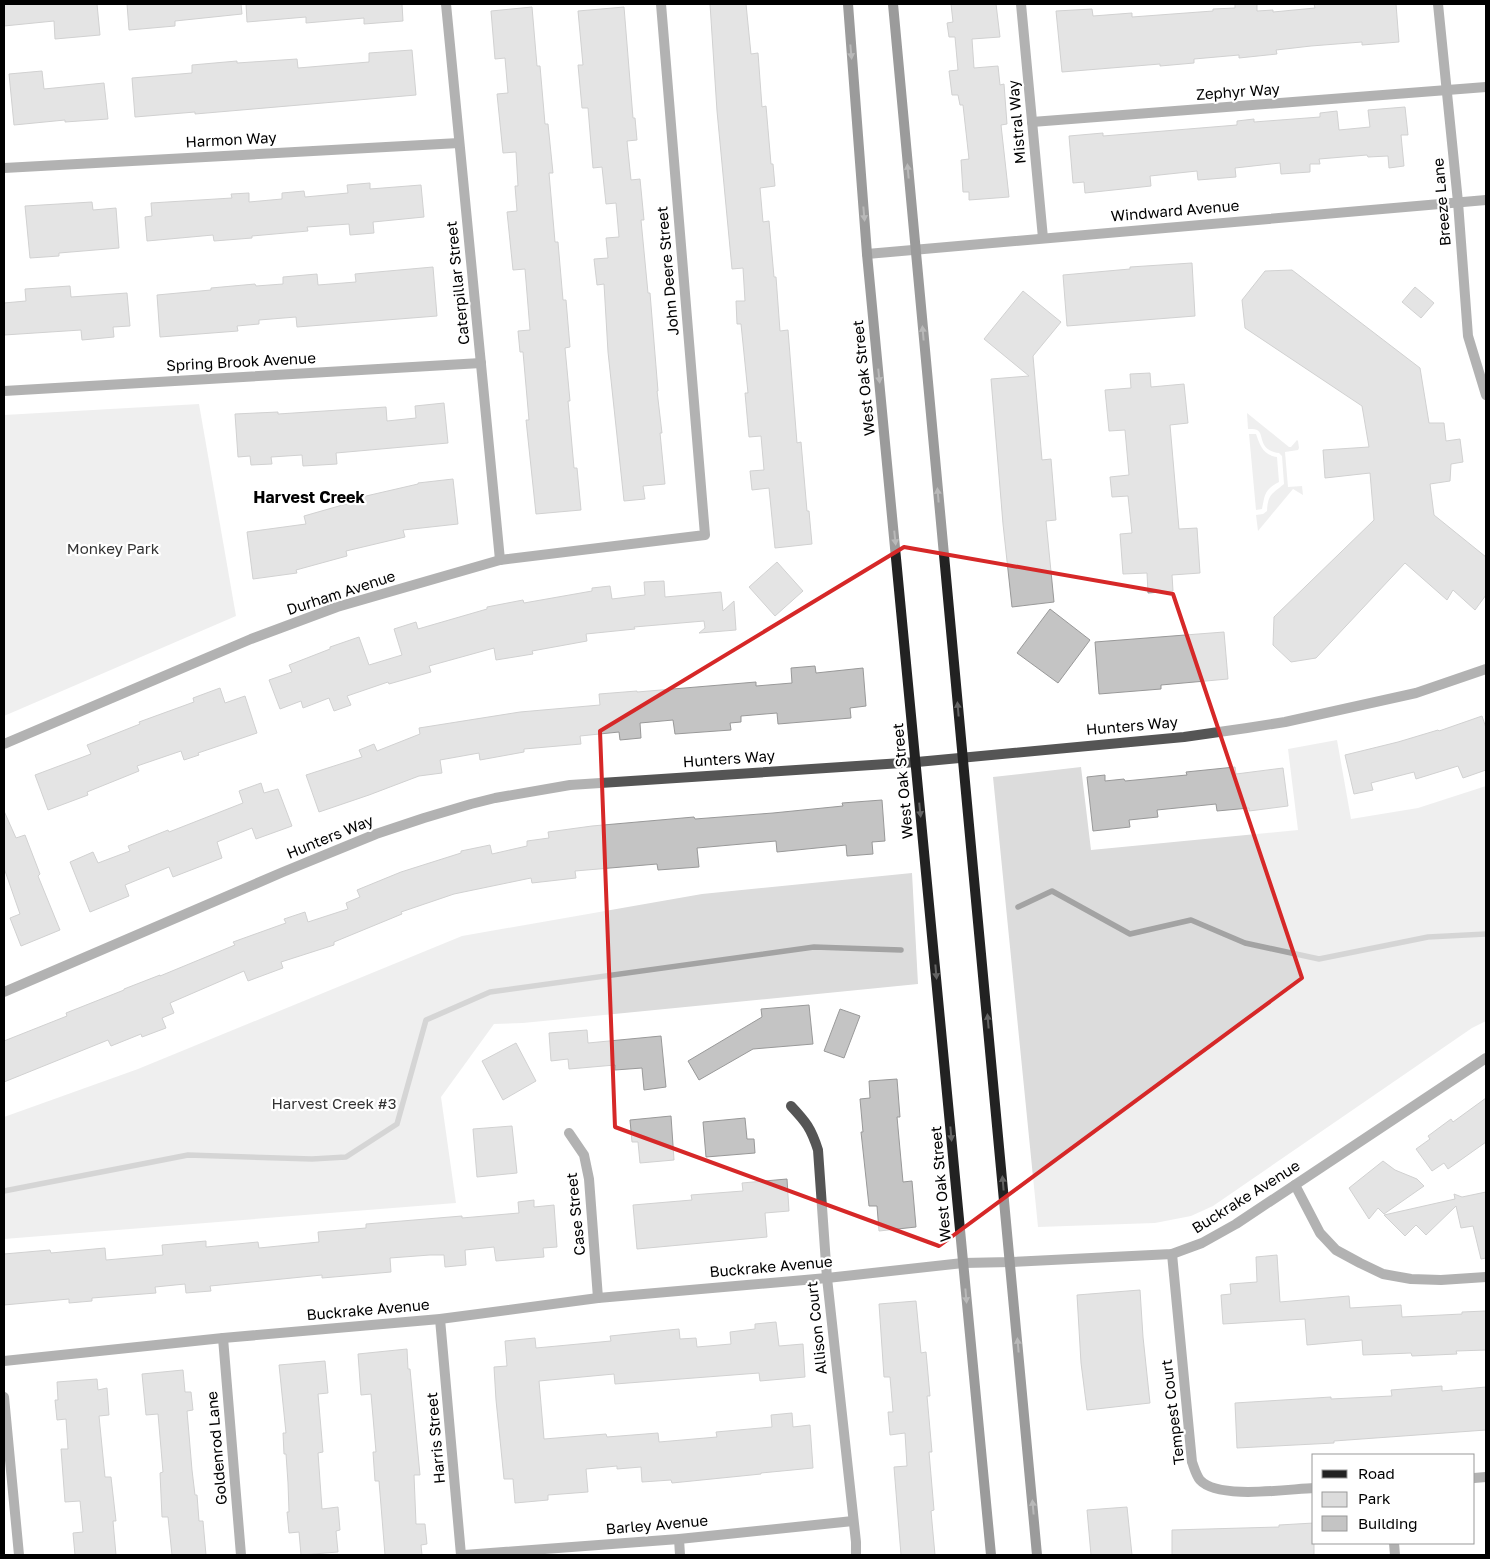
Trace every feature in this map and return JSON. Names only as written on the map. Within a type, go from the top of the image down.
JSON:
[{"type":"main road","name":"West Oak Street","points":[[848,4],[867,254],[917,762],[917,780],[991,1555]]},
{"type":"main road","points":[[893,4],[1037,1555]]},
{"type":"street","name":"Caterpillar Street","points":[[446,4],[500,560]]},
{"type":"street","name":"John Deere Street","points":[[660,4],[706,536]]},
{"type":"street","name":"Mistral Way","points":[[1021,4],[1043,238]]},
{"type":"street","name":"Breeze Lane","points":[[1438,4],[1458,202],[1468,336],[1486,395]]},
{"type":"street","name":"Zephyr Way","points":[[1032,122],[1486,87]]},
{"type":"street","name":"Harmon Way","points":[[4,168],[459,143]]},
{"type":"street","name":"Windward Avenue","points":[[867,254],[1486,200]]},
{"type":"street","name":"Spring Brook Avenue","points":[[4,391],[481,363]]},
{"type":"street","name":"Durham Avenue","points":[[4,744],[251,639],[337,607],[500,560],[706,536]]},
{"type":"street","name":"Hunters Way","points":[[4,992],[283,872],[367,838],[471,804],[570,785],[917,762],[1184,736],[1247,728],[1285,722],[1416,693],[1486,669]]},
{"type":"street","name":"Buckrake Avenue","points":[[4,1361],[223,1338],[440,1319],[598,1298],[827,1278],[963,1263],[1172,1254],[1202,1243],[1236,1224],[1486,1058]]},
{"type":"street","name":"Allison Court","points":[[791,1106],[807,1123],[818,1150],[827,1278],[856,1555]]},
{"type":"street","name":"Case Street","points":[[569,1133],[584,1155],[589,1179],[598,1298]]},
{"type":"street","points":[[1295,1185],[1320,1233],[1336,1250],[1360,1263],[1383,1274],[1411,1279],[1486,1278]]},
{"type":"street","name":"Tempest Court","points":[[1172,1254],[1192,1462],[1200,1480],[1218,1490],[1235,1492],[1312,1488]]},
{"type":"street","name":"Harris Street","points":[[440,1319],[462,1555]]},
{"type":"street","name":"Goldenrod Lane","points":[[223,1338],[241,1555]]},
{"type":"street","points":[[4,1397],[19,1555]]},
{"type":"street","name":"Barley Avenue","points":[[462,1555],[679,1539],[853,1521]]},
{"type":"street","points":[[679,1539],[680,1555]]},
{"type":"highlighted area","points":[[904,547],[1173,594],[1302,978],[939,1246],[615,1127],[600,731]]},
{"type":"green space","name":"Monkey Park","points":[[199,404],[236,616],[4,716],[4,415]]},
{"type":"green space","points":[[1247,413],[1289,447],[1297,440],[1299,448],[1298,450],[1285,452],[1288,487],[1302,486],[1303,495],[1293,489],[1258,531],[1256,515],[1267,511],[1271,495],[1284,484],[1282,456],[1267,449],[1257,430],[1248,429]]},
{"type":"green space","points":[[1249,434],[1256,434],[1265,452],[1277,457],[1279,482],[1266,493],[1262,509],[1256,510]]},
{"type":"green space","points":[[1337,740],[1351,819],[1418,808],[1486,786],[1486,1021],[1472,1028],[1213,1206],[1191,1216],[1155,1223],[1038,1227],[993,777],[1081,767],[1091,850],[1298,830],[1288,749]]},
{"type":"green space","name":"Harvest Creek #3","points":[[912,873],[918,984],[523,1023],[494,1024],[441,1097],[456,1203],[4,1239],[4,1117],[138,1069],[462,936],[702,894]]},
{"type":"building","points":[[4,4],[97,4],[100,35],[55,39],[54,21],[4,26]]},
{"type":"building","points":[[127,4],[241,4],[242,14],[175,21],[175,26],[129,30]]},
{"type":"building","points":[[246,4],[402,4],[403,21],[364,24],[364,18],[306,23],[306,17],[247,22]]},
{"type":"building","points":[[710,4],[746,4],[751,54],[758,53],[762,107],[766,106],[771,164],[773,164],[775,186],[760,188],[763,222],[769,221],[780,331],[788,330],[797,443],[801,442],[812,544],[775,548],[769,488],[752,490],[750,471],[764,470],[761,436],[749,437],[745,393],[748,393],[741,324],[737,324],[736,301],[745,301],[743,268],[732,269],[717,111]]},
{"type":"building","points":[[951,4],[996,4],[1000,37],[972,39],[974,68],[998,66],[1000,85],[1004,84],[1007,124],[1001,125],[1009,197],[969,200],[969,192],[963,192],[961,160],[969,159],[963,105],[960,105],[958,95],[952,95],[949,71],[958,70],[955,37],[949,37],[947,23],[953,22]]},
{"type":"building","points":[[1235,4],[1257,4],[1257,11],[1273,10],[1273,12],[1315,8],[1314,4],[1396,4],[1399,42],[1362,45],[1362,42],[1311,46],[1276,50],[1277,54],[1239,58],[1239,55],[1194,59],[1194,63],[1062,72],[1056,11],[1092,9],[1093,16],[1132,13],[1132,17],[1213,11],[1213,9],[1235,8]]},
{"type":"building","points":[[532,7],[537,66],[540,66],[545,124],[548,124],[553,173],[549,173],[555,242],[558,242],[563,300],[566,300],[570,347],[565,348],[570,401],[568,401],[574,468],[577,468],[581,510],[536,514],[526,420],[529,420],[523,352],[520,352],[518,331],[530,330],[525,269],[513,270],[507,212],[517,211],[515,186],[518,186],[516,152],[503,153],[497,94],[508,93],[505,58],[495,59],[491,11]]},
{"type":"building","points":[[624,7],[633,118],[635,118],[637,140],[627,141],[631,180],[640,179],[644,220],[641,220],[648,293],[650,293],[665,484],[643,486],[645,499],[624,501],[608,352],[604,284],[597,285],[594,259],[608,258],[606,238],[619,237],[616,203],[606,204],[602,167],[593,168],[588,108],[582,108],[578,65],[583,65],[578,11]]},
{"type":"building","points":[[412,50],[416,95],[195,114],[195,112],[135,117],[132,78],[192,73],[192,65],[237,61],[237,63],[297,59],[298,68],[369,62],[369,53]]},
{"type":"building","points":[[42,71],[44,89],[104,83],[108,119],[65,122],[65,120],[14,125],[9,74]]},
{"type":"building","points":[[1405,107],[1408,135],[1401,135],[1404,166],[1389,168],[1388,156],[1368,157],[1367,155],[1319,159],[1320,164],[1310,164],[1310,172],[1281,174],[1280,163],[1235,168],[1236,177],[1198,180],[1197,171],[1150,176],[1151,186],[1085,193],[1084,182],[1073,183],[1069,136],[1103,133],[1103,136],[1237,125],[1237,121],[1254,119],[1254,122],[1320,117],[1320,113],[1337,111],[1339,130],[1370,127],[1368,110]]},
{"type":"building","points":[[370,183],[370,189],[421,185],[424,217],[373,222],[374,233],[350,235],[349,224],[307,227],[308,231],[252,236],[252,238],[214,241],[213,235],[147,241],[145,217],[152,216],[151,203],[232,198],[231,194],[249,193],[249,202],[282,199],[282,193],[304,191],[305,197],[348,193],[347,185]]},
{"type":"building","points":[[92,202],[93,210],[116,208],[119,248],[59,253],[59,256],[30,258],[25,206]]},
{"type":"building","points":[[1192,263],[1195,316],[1067,326],[1063,275],[1130,269],[1130,267]]},
{"type":"building","points":[[433,267],[437,316],[297,327],[296,317],[259,320],[259,324],[237,326],[238,331],[160,337],[157,295],[255,284],[256,286],[283,284],[283,277],[317,274],[318,285],[356,282],[355,274]]},
{"type":"building","points":[[1292,270],[1420,368],[1429,423],[1444,423],[1446,441],[1460,439],[1463,462],[1451,464],[1450,481],[1430,484],[1434,515],[1486,557],[1486,595],[1475,610],[1453,590],[1447,600],[1405,563],[1316,658],[1291,662],[1273,645],[1274,617],[1374,520],[1370,473],[1325,478],[1323,450],[1369,447],[1362,406],[1245,328],[1242,300],[1265,271]]},
{"type":"building","points":[[70,286],[71,297],[127,293],[130,326],[113,327],[114,337],[82,340],[81,330],[4,335],[4,303],[26,301],[25,289]]},
{"type":"building","points":[[1415,287],[1434,303],[1421,318],[1402,302]]},
{"type":"building","points":[[1023,291],[1061,322],[1033,356],[1042,460],[1051,459],[1056,520],[1046,521],[1054,602],[1012,607],[991,379],[1029,376],[984,339]]},
{"type":"building","points":[[1150,373],[1151,387],[1184,384],[1188,423],[1170,425],[1179,529],[1197,528],[1200,573],[1172,575],[1173,591],[1148,593],[1147,573],[1123,574],[1120,534],[1132,533],[1128,496],[1112,497],[1110,477],[1129,475],[1125,430],[1109,431],[1105,390],[1131,388],[1130,374]]},
{"type":"building","points":[[444,403],[448,443],[336,453],[337,464],[303,466],[302,455],[271,457],[272,464],[251,465],[250,456],[238,457],[235,414],[278,412],[278,414],[386,407],[387,421],[416,418],[415,406]]},
{"type":"building","points":[[453,479],[458,524],[403,530],[405,537],[346,551],[347,556],[296,570],[297,573],[253,579],[247,532],[306,524],[304,516],[353,502],[353,499],[418,483]]},
{"type":"building","points":[[777,562],[803,591],[775,616],[749,587]]},
{"type":"building","points":[[664,581],[665,597],[721,592],[723,611],[734,601],[736,630],[699,633],[705,628],[704,621],[634,627],[635,629],[586,634],[587,641],[532,651],[533,654],[496,660],[494,648],[429,666],[431,672],[389,684],[388,682],[347,696],[351,705],[334,711],[329,698],[303,708],[301,701],[280,709],[269,680],[292,672],[289,665],[359,637],[369,665],[402,655],[394,629],[416,622],[418,629],[487,609],[487,607],[523,600],[524,603],[592,591],[592,588],[610,586],[612,599],[645,595],[644,582]]},
{"type":"building","points":[[1050,609],[1090,640],[1058,683],[1017,653]]},
{"type":"building","points":[[1224,632],[1228,679],[1161,685],[1161,689],[1099,694],[1095,642]]},
{"type":"building","points":[[815,666],[816,673],[863,668],[866,706],[850,708],[851,718],[778,724],[777,713],[741,716],[741,722],[730,723],[731,730],[675,734],[673,720],[640,723],[641,738],[620,740],[619,732],[580,736],[581,744],[524,749],[524,752],[480,760],[479,753],[440,760],[442,773],[419,776],[319,812],[306,775],[362,757],[359,750],[374,744],[377,751],[420,734],[419,728],[520,712],[600,705],[599,694],[756,682],[756,686],[792,683],[791,668]]},
{"type":"building","points":[[220,688],[225,703],[245,696],[257,733],[198,753],[199,755],[184,760],[181,751],[137,766],[139,771],[87,792],[88,795],[48,810],[35,775],[91,754],[87,745],[140,724],[139,722],[194,702],[193,698]]},
{"type":"building","points":[[1482,716],[1486,728],[1486,770],[1463,778],[1458,766],[1416,779],[1414,772],[1371,783],[1373,790],[1354,794],[1345,755],[1439,731]]},
{"type":"building","points":[[1235,767],[1236,774],[1283,768],[1288,806],[1249,811],[1249,808],[1217,811],[1216,804],[1157,810],[1158,817],[1129,820],[1130,827],[1093,831],[1087,777],[1105,775],[1105,781],[1124,779],[1125,781],[1187,775],[1186,772]]},
{"type":"building","points":[[261,783],[264,793],[278,789],[292,826],[256,839],[252,828],[217,842],[222,858],[173,877],[169,867],[125,885],[129,896],[90,912],[70,862],[93,852],[98,863],[130,851],[128,846],[243,803],[239,791]]},
{"type":"building","points":[[882,800],[885,841],[872,842],[873,854],[847,856],[846,845],[777,852],[776,841],[697,848],[699,867],[658,870],[657,864],[575,871],[576,878],[532,883],[531,878],[454,894],[401,912],[402,914],[334,942],[334,945],[281,962],[283,968],[248,981],[244,971],[170,1003],[174,1013],[162,1018],[166,1028],[142,1037],[141,1034],[111,1046],[108,1040],[4,1082],[4,1041],[67,1016],[66,1013],[235,945],[233,942],[286,923],[284,919],[305,912],[308,922],[348,909],[346,903],[360,897],[357,890],[401,872],[461,853],[461,851],[490,845],[492,854],[527,846],[527,841],[549,838],[548,832],[592,826],[694,817],[695,819],[773,813],[843,806],[842,803]]},
{"type":"building","points":[[4,811],[16,838],[25,835],[40,874],[38,876],[60,930],[21,946],[10,918],[20,914],[4,868]]},
{"type":"building","points":[[809,1005],[813,1044],[753,1049],[699,1080],[688,1061],[762,1017],[761,1009]]},
{"type":"building","points":[[840,1009],[860,1016],[844,1058],[824,1051]]},
{"type":"building","points":[[587,1030],[588,1043],[661,1036],[666,1087],[644,1090],[642,1068],[615,1070],[615,1065],[569,1069],[568,1059],[551,1061],[549,1033]]},
{"type":"building","points":[[516,1043],[536,1081],[503,1100],[482,1061]]},
{"type":"building","points":[[897,1079],[900,1117],[897,1117],[903,1182],[912,1181],[916,1227],[879,1231],[877,1206],[869,1206],[861,1132],[863,1132],[860,1099],[870,1098],[869,1081]]},
{"type":"building","points":[[1486,1098],[1486,1142],[1448,1169],[1444,1163],[1432,1171],[1416,1149],[1430,1139],[1428,1136],[1451,1119],[1453,1122]]},
{"type":"building","points":[[671,1116],[674,1160],[640,1163],[638,1142],[632,1142],[630,1120]]},
{"type":"building","points":[[745,1118],[747,1139],[754,1139],[755,1153],[706,1157],[703,1122]]},
{"type":"building","points":[[512,1126],[517,1173],[477,1177],[473,1129]]},
{"type":"building","points":[[1383,1161],[1395,1170],[1417,1179],[1424,1186],[1384,1214],[1378,1208],[1369,1219],[1349,1188]]},
{"type":"building","points":[[787,1179],[789,1211],[765,1213],[767,1237],[637,1249],[633,1205],[692,1200],[691,1195],[743,1191],[742,1183]]},
{"type":"building","points":[[1486,1192],[1486,1258],[1481,1259],[1473,1226],[1461,1228],[1456,1206],[1426,1235],[1416,1225],[1405,1236],[1384,1215],[1455,1199],[1454,1194],[1462,1197]]},
{"type":"building","points":[[534,1200],[534,1207],[554,1205],[557,1247],[543,1248],[544,1257],[496,1261],[494,1247],[465,1250],[466,1265],[445,1267],[444,1255],[390,1258],[391,1272],[322,1278],[322,1275],[210,1286],[211,1291],[186,1293],[185,1284],[155,1287],[156,1293],[92,1298],[92,1301],[69,1303],[69,1299],[4,1305],[4,1254],[50,1250],[51,1253],[105,1248],[106,1260],[163,1255],[162,1245],[206,1241],[206,1247],[258,1242],[259,1248],[319,1242],[318,1232],[366,1228],[366,1224],[519,1213],[518,1202]]},
{"type":"building","points":[[1277,1255],[1280,1302],[1349,1296],[1350,1308],[1401,1305],[1402,1317],[1486,1311],[1486,1350],[1456,1351],[1457,1354],[1412,1356],[1411,1353],[1363,1355],[1362,1340],[1307,1345],[1305,1319],[1223,1324],[1221,1295],[1231,1294],[1230,1284],[1257,1282],[1256,1257]]},
{"type":"building","points":[[1140,1290],[1150,1403],[1087,1410],[1081,1363],[1077,1295]]},
{"type":"building","points":[[916,1301],[921,1353],[926,1352],[930,1396],[927,1396],[932,1452],[929,1452],[934,1510],[931,1511],[935,1555],[901,1555],[894,1467],[907,1466],[905,1433],[890,1435],[888,1412],[893,1412],[890,1377],[884,1377],[879,1304]]},
{"type":"building","points":[[776,1322],[779,1346],[803,1344],[805,1377],[760,1381],[759,1373],[615,1384],[614,1374],[539,1381],[544,1439],[606,1434],[607,1437],[658,1433],[659,1442],[717,1437],[716,1432],[772,1427],[771,1415],[792,1413],[793,1427],[810,1425],[813,1468],[672,1483],[671,1480],[642,1482],[641,1467],[617,1469],[617,1466],[586,1469],[588,1492],[548,1495],[548,1500],[515,1503],[513,1479],[504,1479],[496,1400],[494,1367],[507,1366],[505,1341],[535,1338],[536,1348],[611,1341],[610,1336],[679,1329],[680,1339],[696,1338],[697,1347],[731,1344],[730,1332],[755,1329],[755,1324]]},
{"type":"building","points":[[407,1349],[420,1475],[414,1475],[416,1524],[425,1524],[427,1544],[421,1545],[422,1555],[385,1555],[379,1481],[375,1481],[373,1452],[376,1452],[371,1394],[361,1395],[358,1354]]},
{"type":"building","points":[[325,1361],[328,1393],[318,1394],[323,1452],[318,1453],[322,1509],[338,1507],[340,1530],[336,1531],[338,1552],[301,1555],[299,1532],[289,1533],[287,1512],[289,1512],[288,1483],[283,1433],[286,1433],[279,1365]]},
{"type":"building","points":[[183,1370],[185,1392],[191,1392],[193,1410],[187,1411],[192,1470],[195,1495],[197,1495],[199,1521],[203,1521],[206,1555],[172,1555],[168,1517],[162,1517],[160,1473],[163,1472],[158,1414],[146,1415],[142,1374]]},
{"type":"building","points":[[97,1379],[98,1390],[107,1388],[109,1415],[99,1416],[105,1477],[111,1477],[116,1521],[113,1521],[116,1555],[75,1555],[73,1533],[83,1532],[80,1501],[65,1502],[61,1449],[68,1449],[66,1419],[57,1420],[55,1400],[58,1400],[57,1382]]},
{"type":"building","points":[[1442,1386],[1442,1391],[1486,1387],[1486,1430],[1334,1441],[1334,1443],[1237,1448],[1235,1403],[1331,1397],[1331,1399],[1392,1396],[1391,1390]]},
{"type":"building","points":[[1127,1507],[1132,1555],[1091,1555],[1087,1510]]},
{"type":"building","points":[[1312,1523],[1314,1555],[1172,1555],[1172,1530],[1279,1527],[1279,1525]]},
{"type":"waterway","points":[[1018,907],[1052,891],[1130,934],[1191,920],[1245,943],[1319,959],[1428,937],[1486,934]]},
{"type":"waterway","points":[[4,1191],[188,1155],[312,1159],[346,1157],[397,1124],[426,1020],[490,992],[814,947],[901,950]]},
{"type":"district","name":"Harvest Creek","points":[[309,497]]}]
